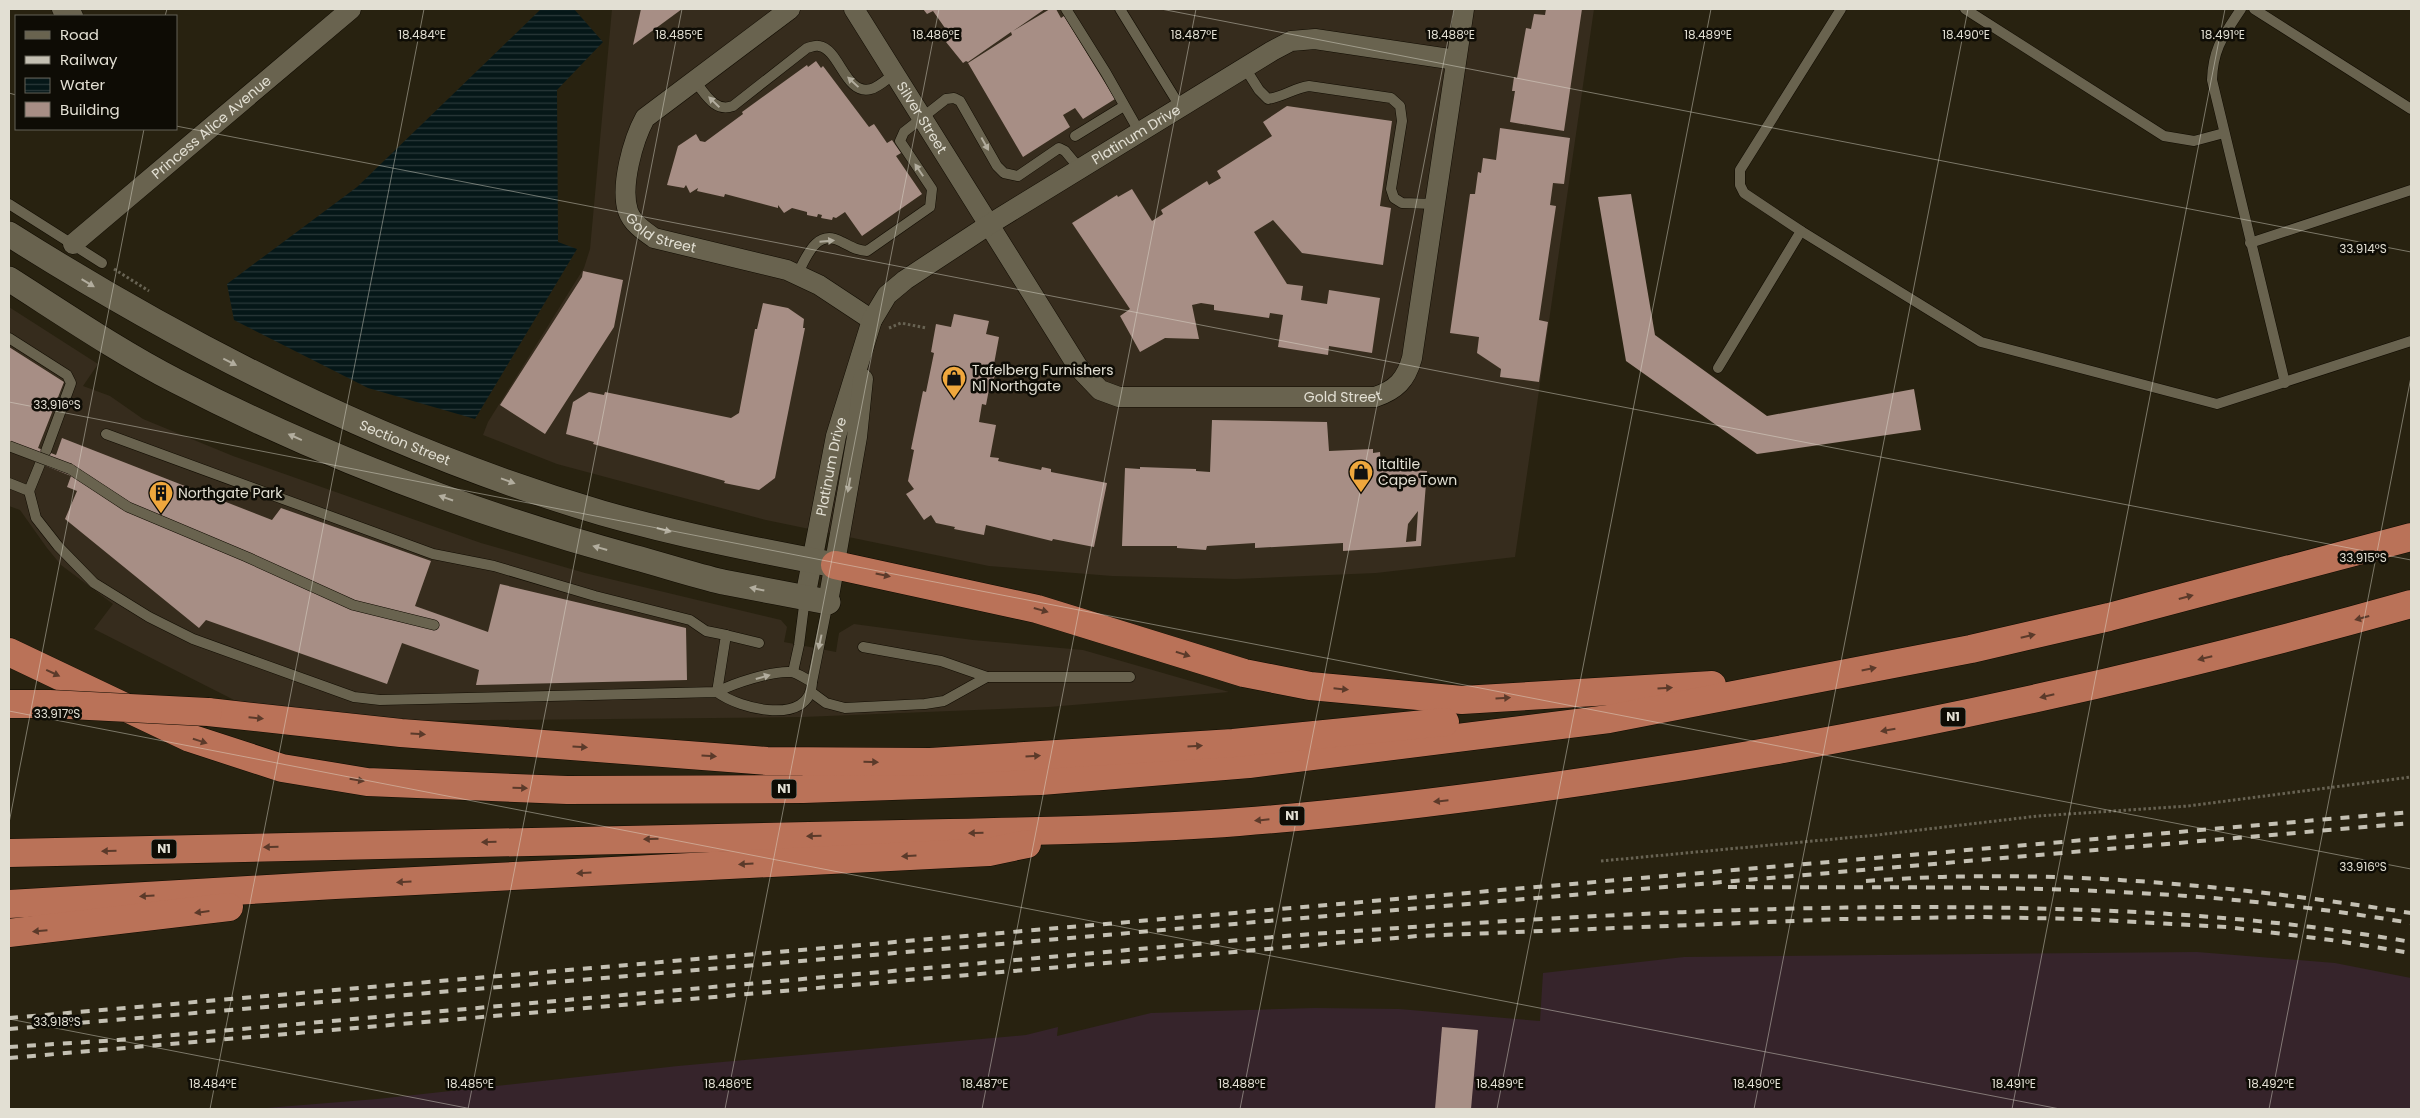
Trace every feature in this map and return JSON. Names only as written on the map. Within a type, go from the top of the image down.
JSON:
[{"type":"highway","name":"N1","points":[[9,652],[190,738],[282,768],[367,782],[596,790],[803,789],[1040,781],[1249,764],[1581,724],[1971,649],[2109,617],[2411,537]]},
{"type":"highway","points":[[824,563],[1037,609],[1244,672],[1328,688],[1462,700],[1821,678]]},
{"type":"highway","name":"N1","points":[[9,853],[1095,829],[1241,822],[1463,798],[1705,763],[1945,719],[2168,668],[2411,604]]},
{"type":"highway","points":[[9,704],[208,712],[401,733],[767,761],[930,762],[1233,743],[1447,722],[1581,724]]},
{"type":"highway","points":[[9,904],[336,885],[988,852],[1095,829]]},
{"type":"highway","points":[[9,933],[209,911],[336,885]]},
{"type":"street","name":"Princess Alice Avenue","points":[[72,244],[351,9]]},
{"type":"street","name":"Gold Street","points":[[790,9],[646,118],[636,134],[625,188],[628,211],[638,226],[654,238],[786,270],[819,285],[879,325]]},
{"type":"street","name":"Silver Street","points":[[854,9],[990,224]]},
{"type":"street","name":"Gold Street","points":[[990,224],[1078,367],[1100,390],[1119,397],[1375,397],[1389,392],[1401,383],[1410,366],[1464,9]]},
{"type":"street","name":"Platinum Drive","points":[[817,600],[824,563],[857,437],[866,340],[879,325],[887,295],[905,280],[990,224],[1291,41],[1315,39],[1456,60]]},
{"type":"street","name":"Section Street","points":[[9,234],[146,317],[232,363],[289,392],[421,449],[600,512],[683,535],[824,563]]},
{"type":"street","points":[[9,279],[106,342],[175,381],[340,457],[439,496],[544,531],[721,581],[817,600]]},
{"type":"lane","points":[[1066,9],[1140,133]]},
{"type":"lane","points":[[1120,9],[1181,108]]},
{"type":"lane","points":[[1841,9],[1740,170],[1740,185],[1744,193],[1801,231],[1966,335],[2002,349],[2217,404],[2411,341]]},
{"type":"lane","points":[[1965,9],[2164,136],[2194,141],[2224,133]]},
{"type":"lane","points":[[2241,9],[2218,45],[2213,61],[2212,80],[2285,383]]},
{"type":"lane","points":[[2254,9],[2411,109]]},
{"type":"lane","points":[[694,80],[716,107],[725,109],[733,106],[807,48],[818,46],[826,48],[855,85],[864,90],[873,89],[894,74]]},
{"type":"lane","points":[[1245,68],[1259,90],[1268,99],[1280,97],[1296,88],[1309,86],[1391,98],[1400,106],[1402,121],[1391,189],[1394,198],[1402,202],[1435,204]]},
{"type":"lane","points":[[797,275],[812,246],[820,240],[841,241],[855,250],[867,251],[926,212],[930,207],[932,189],[900,141],[904,132],[946,99],[954,98],[960,101],[997,166],[1004,173],[1018,176],[1059,148],[1066,151],[1080,170]]},
{"type":"lane","points":[[1075,136],[1124,106]]},
{"type":"lane","points":[[2250,243],[2411,190]]},
{"type":"lane","points":[[9,204],[102,263]]},
{"type":"lane","points":[[1718,368],[1801,231]]},
{"type":"lane","points":[[9,338],[70,379],[71,387],[46,451]]},
{"type":"lane","points":[[106,434],[433,554],[494,566],[595,596],[690,620],[706,631],[759,643]]},
{"type":"lane","points":[[9,446],[70,469],[128,507],[239,553],[353,605],[434,625]]},
{"type":"lane","points":[[40,464],[30,491],[36,518],[58,546],[94,583],[149,617],[193,639],[354,697],[380,700],[717,692],[779,673],[792,672],[812,687],[826,703],[845,708],[925,704],[944,701],[987,677]]},
{"type":"lane","points":[[9,483],[30,491]]},
{"type":"lane","points":[[792,672],[799,645],[817,600]]},
{"type":"lane","points":[[717,692],[727,700],[759,708],[784,711],[804,703],[812,687],[817,600]]},
{"type":"lane","points":[[717,692],[726,635]]},
{"type":"lane","points":[[863,647],[941,661],[987,677],[1130,677]]},
{"type":"path","points":[[879,325],[901,323],[926,328]]},
{"type":"path","points":[[1600,861],[1867,836],[2038,816],[2188,806],[2411,777]]},
{"type":"shaded area","points":[[612,9],[1594,9],[1515,557],[1376,573],[1235,579],[1112,576],[989,566],[766,520],[557,464],[483,435],[488,422],[584,268],[590,249]]},
{"type":"shaded area","points":[[9,307],[98,364],[83,386],[110,396],[143,419],[233,456],[481,543],[585,573],[781,620],[787,627],[784,642],[836,652],[839,633],[854,624],[973,640],[1083,650],[1229,692],[1049,707],[803,717],[395,721],[242,704],[94,629],[113,604],[61,565],[20,510],[9,506]]},
{"type":"shaded area","points":[[2197,952],[2335,963],[2411,978],[2411,1109],[253,1109],[377,1099],[678,1066],[1026,1035],[1058,1027],[1057,1036],[1151,1013],[1315,1008],[1399,1009],[1540,1021],[1543,973],[1684,957]]},
{"type":"water","points":[[541,9],[574,9],[603,42],[557,90],[558,242],[577,249],[475,419],[368,388],[234,320],[227,284],[357,187]]},
{"type":"building","points":[[641,9],[682,9],[633,45]]},
{"type":"building","points":[[923,9],[1045,9],[1013,31],[1050,9],[1056,9],[1061,18],[1064,16],[1115,99],[1083,119],[1075,108],[1063,115],[1070,127],[1023,157],[968,63],[1012,35],[1011,32],[968,62],[963,63],[946,42],[952,38],[933,11],[927,14]]},
{"type":"building","points":[[1546,9],[1582,9],[1564,131],[1510,122],[1515,91],[1512,91],[1514,77],[1517,78],[1526,28],[1531,29],[1534,14],[1545,15]]},
{"type":"building","points":[[816,61],[821,68],[823,66],[869,127],[874,124],[887,143],[892,140],[901,153],[896,156],[922,194],[862,236],[845,212],[836,218],[833,217],[832,220],[821,218],[822,215],[818,214],[817,217],[807,215],[807,212],[792,208],[784,213],[778,205],[778,208],[725,194],[724,197],[697,191],[698,188],[690,193],[686,185],[684,188],[667,185],[678,146],[696,134],[700,141],[705,142],[743,114],[742,112],[807,65],[808,67]]},
{"type":"building","points":[[1287,106],[1392,121],[1380,206],[1391,208],[1383,265],[1302,253],[1273,220],[1254,232],[1287,284],[1303,286],[1301,300],[1327,304],[1329,290],[1380,298],[1372,353],[1329,346],[1328,355],[1278,347],[1283,315],[1270,313],[1269,318],[1214,310],[1214,305],[1201,303],[1192,305],[1199,339],[1165,338],[1140,352],[1120,316],[1130,309],[1072,223],[1117,195],[1118,197],[1132,189],[1152,221],[1163,214],[1161,210],[1207,181],[1209,185],[1221,178],[1217,171],[1272,136],[1263,122]]},
{"type":"building","points":[[1500,128],[1570,138],[1564,184],[1553,183],[1550,205],[1556,206],[1539,320],[1548,322],[1539,382],[1500,377],[1501,369],[1477,353],[1479,337],[1450,333],[1470,194],[1475,194],[1478,172],[1481,173],[1483,158],[1496,160]]},
{"type":"building","points":[[1631,194],[1655,335],[1767,416],[1914,389],[1921,430],[1757,454],[1626,361],[1598,197]]},
{"type":"building","points":[[583,271],[623,280],[614,327],[545,434],[500,405],[582,277]]},
{"type":"building","points":[[763,303],[788,308],[804,319],[803,328],[805,328],[775,478],[759,490],[724,483],[725,481],[593,444],[594,442],[566,434],[573,402],[589,392],[604,395],[605,392],[731,418],[739,413],[755,329],[757,329]]},
{"type":"building","points":[[954,314],[989,321],[986,334],[999,337],[994,364],[997,368],[993,380],[991,379],[986,405],[982,404],[979,422],[996,425],[990,457],[999,458],[998,461],[1041,470],[1042,467],[1051,469],[1051,472],[1107,483],[1094,547],[1053,539],[1052,541],[986,525],[984,535],[954,529],[955,527],[936,523],[931,515],[924,520],[906,494],[914,489],[908,481],[914,450],[911,449],[923,391],[926,392],[934,353],[931,352],[936,324],[951,327]]},
{"type":"building","name":"Northgate Park","points":[[9,347],[64,382],[38,448],[56,455],[62,438],[272,520],[281,508],[431,561],[415,606],[488,632],[500,584],[686,628],[687,680],[476,685],[479,670],[402,643],[387,684],[206,620],[199,628],[65,519],[77,491],[67,487],[71,476],[9,451]]},
{"type":"building","points":[[1212,420],[1327,422],[1329,451],[1373,449],[1373,453],[1380,452],[1381,467],[1407,466],[1407,470],[1427,471],[1421,546],[1343,551],[1343,543],[1255,548],[1255,543],[1207,546],[1206,550],[1177,548],[1177,546],[1122,546],[1125,468],[1196,469],[1196,471],[1210,472]],"holes":[[[1418,511],[1416,541],[1406,542],[1408,524]]]},
{"type":"building","points":[[1442,1027],[1478,1030],[1471,1109],[1435,1109]]},
{"type":"railway","points":[[9,1018],[2411,812]]},
{"type":"railway","points":[[9,1029],[2411,823]]},
{"type":"railway","points":[[1866,881],[1934,877],[2003,876],[2140,881],[2276,894],[2411,913]]},
{"type":"railway","points":[[1728,887],[1942,887],[2103,891],[2252,902],[2348,913],[2411,923]]},
{"type":"railway","points":[[9,1047],[118,1040],[1285,936],[1516,920],[1670,913],[1902,907],[2094,910],[2158,913],[2285,924],[2411,942]]},
{"type":"railway","points":[[9,1058],[1418,936],[1842,919],[1978,917],[2082,919],[2227,927],[2331,940],[2411,953]]},
{"type":"place","name":"Tafelberg Furnishers N1 Northgate","points":[[954,399]]},
{"type":"place","name":"Italtile Cape Town","points":[[1361,493]]},
{"type":"place","name":"Northgate Park","points":[[161,514]]}]
